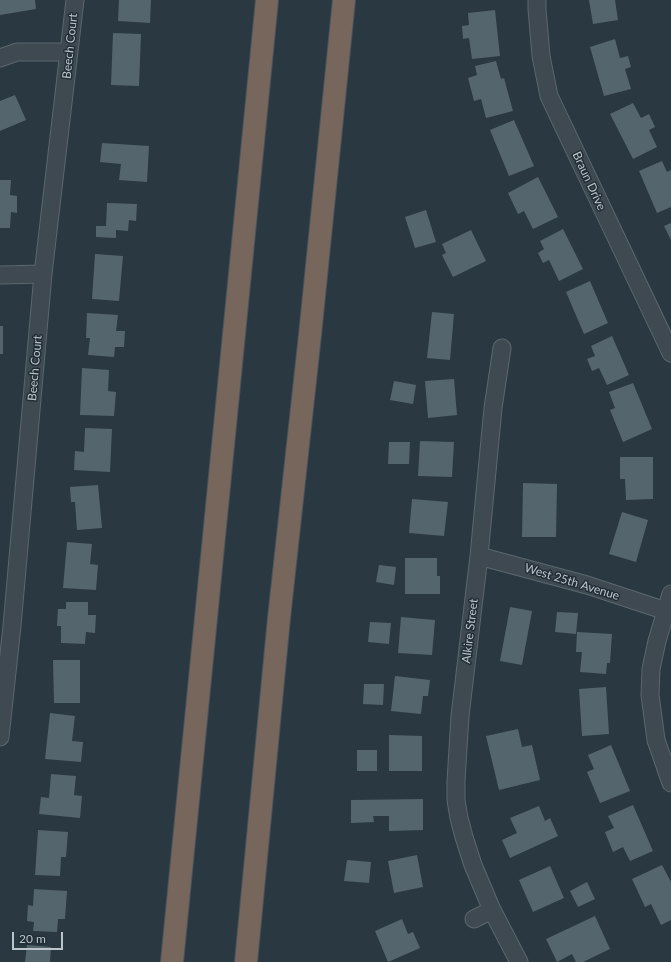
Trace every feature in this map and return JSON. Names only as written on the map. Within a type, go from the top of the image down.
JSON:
[{"type":"highway","points":[[172,962],[267,0]]},
{"type":"highway","points":[[246,962],[278,626],[344,0]]},
{"type":"street","name":"Beech Court","points":[[0,737],[6,625],[43,274],[75,0]]},
{"type":"street","name":"Braun Drive","points":[[537,0],[541,56],[549,96],[671,353]]},
{"type":"street","points":[[0,58],[17,52],[69,52]]},
{"type":"street","points":[[0,274],[43,274]]},
{"type":"street","name":"Alkire Street","points":[[502,348],[493,408],[479,556],[460,716],[456,787],[459,818],[478,877],[492,910],[519,962]]},
{"type":"street","name":"West 25th Avenue","points":[[479,556],[587,585],[666,611]]},
{"type":"street","points":[[671,594],[651,669],[650,696],[656,740],[671,782]]},
{"type":"street","points":[[474,918],[492,910]]},
{"type":"building","points":[[0,0],[35,0],[36,9],[0,15]]},
{"type":"building","points":[[119,0],[151,0],[150,23],[118,21]]},
{"type":"building","points":[[589,0],[615,0],[618,20],[593,24]]},
{"type":"building","points":[[495,10],[500,56],[472,59],[469,38],[463,39],[462,26],[469,25],[468,13]]},
{"type":"building","points":[[113,33],[141,34],[139,86],[111,85]]},
{"type":"building","points":[[615,39],[620,58],[628,56],[631,67],[625,69],[631,89],[604,96],[590,47]]},
{"type":"building","points":[[496,61],[501,79],[504,78],[513,111],[486,118],[481,99],[474,101],[468,78],[477,75],[475,66]]},
{"type":"building","points":[[15,95],[26,120],[0,131],[0,101]]},
{"type":"building","points":[[633,103],[641,118],[649,114],[655,127],[649,130],[657,147],[633,159],[610,114]]},
{"type":"building","points":[[514,120],[534,166],[509,176],[490,130]]},
{"type":"building","points":[[102,143],[149,146],[147,182],[119,180],[121,164],[100,162]]},
{"type":"building","points":[[662,161],[667,172],[671,170],[671,207],[657,213],[639,171]]},
{"type":"building","points":[[538,177],[558,217],[533,229],[524,211],[518,214],[508,193]]},
{"type":"building","points":[[0,180],[11,180],[10,195],[17,196],[17,213],[11,212],[10,228],[0,228]]},
{"type":"building","points":[[107,203],[137,204],[136,221],[129,220],[128,231],[116,230],[116,238],[96,237],[96,226],[106,226]]},
{"type":"building","points":[[426,210],[436,242],[415,248],[405,217]]},
{"type":"building","points":[[671,223],[671,240],[664,226]]},
{"type":"building","points":[[563,229],[583,269],[559,281],[549,260],[543,263],[538,253],[544,249],[540,241]]},
{"type":"building","points":[[471,230],[486,261],[453,277],[442,255],[446,253],[442,244]]},
{"type":"building","points":[[95,254],[123,256],[119,301],[92,299]]},
{"type":"building","points":[[590,281],[608,323],[584,334],[566,292]]},
{"type":"building","points":[[432,312],[454,314],[450,360],[427,358]]},
{"type":"building","points":[[87,313],[118,315],[116,331],[125,331],[124,347],[115,347],[114,357],[88,355],[90,338],[86,338]]},
{"type":"building","points":[[0,326],[3,326],[3,354],[0,354]]},
{"type":"building","points":[[612,336],[629,375],[607,385],[599,368],[592,371],[587,359],[595,356],[591,346]]},
{"type":"building","points":[[82,368],[109,370],[108,391],[116,392],[114,416],[80,415]]},
{"type":"building","points":[[454,379],[457,415],[428,418],[425,381]]},
{"type":"building","points":[[394,381],[416,385],[413,404],[390,400]]},
{"type":"building","points":[[633,383],[652,429],[623,442],[610,410],[615,408],[609,392]]},
{"type":"building","points":[[85,428],[112,429],[110,472],[74,470],[75,451],[84,452]]},
{"type":"building","points":[[420,441],[454,442],[452,477],[418,476]]},
{"type":"building","points":[[389,442],[410,442],[409,464],[388,464]]},
{"type":"building","points":[[620,457],[653,457],[653,499],[626,500],[625,479],[620,479]]},
{"type":"building","points":[[523,483],[557,484],[556,537],[522,537]]},
{"type":"building","points":[[98,485],[102,528],[77,530],[75,502],[71,502],[70,487]]},
{"type":"building","points":[[412,499],[448,502],[444,536],[409,533]]},
{"type":"building","points":[[622,512],[648,520],[636,562],[609,554]]},
{"type":"building","points":[[67,542],[92,544],[90,564],[98,565],[96,590],[63,588]]},
{"type":"building","points":[[405,558],[437,558],[437,576],[440,576],[440,594],[405,594]]},
{"type":"building","points":[[379,565],[396,567],[394,585],[376,582]]},
{"type":"building","points":[[66,602],[88,602],[88,615],[96,615],[95,633],[86,632],[85,644],[61,643],[61,626],[57,626],[58,609],[66,609]]},
{"type":"building","points":[[510,607],[532,611],[522,665],[500,661]]},
{"type":"building","points":[[557,612],[578,613],[576,634],[555,632]]},
{"type":"building","points":[[401,617],[435,620],[432,655],[398,653]]},
{"type":"building","points":[[370,622],[391,623],[389,644],[368,642]]},
{"type":"building","points":[[577,632],[612,634],[610,663],[607,663],[606,674],[580,672],[582,652],[576,652]]},
{"type":"building","points":[[53,660],[80,660],[80,703],[54,703]]},
{"type":"building","points":[[395,676],[430,680],[428,696],[423,696],[421,714],[391,711]]},
{"type":"building","points":[[364,684],[384,684],[383,705],[363,704]]},
{"type":"building","points":[[606,687],[609,734],[582,736],[579,689]]},
{"type":"building","points":[[50,713],[75,716],[72,741],[83,742],[81,762],[45,759]]},
{"type":"building","points":[[518,729],[522,747],[532,745],[540,780],[499,790],[486,736]]},
{"type":"building","points":[[389,735],[422,736],[422,771],[389,771]]},
{"type":"building","points":[[611,745],[630,791],[600,803],[587,772],[594,769],[588,755]]},
{"type":"building","points":[[357,750],[377,750],[377,771],[357,771]]},
{"type":"building","points":[[51,774],[76,776],[74,795],[82,796],[80,818],[39,814],[41,797],[49,798]]},
{"type":"building","points":[[423,799],[423,830],[389,831],[389,816],[373,816],[374,822],[351,823],[351,800]]},
{"type":"building","points":[[633,805],[653,851],[630,861],[623,847],[613,852],[605,832],[614,828],[608,816]]},
{"type":"building","points":[[539,806],[545,821],[550,818],[558,836],[510,858],[502,840],[517,833],[510,818]]},
{"type":"building","points":[[38,830],[68,832],[66,857],[61,857],[60,876],[35,875]]},
{"type":"building","points":[[417,855],[423,887],[394,893],[388,861]]},
{"type":"building","points":[[347,860],[371,862],[369,883],[344,881]]},
{"type":"building","points":[[662,865],[671,882],[671,920],[661,925],[651,904],[645,907],[632,879]]},
{"type":"building","points":[[550,866],[564,898],[533,912],[519,880]]},
{"type":"building","points":[[587,882],[595,899],[578,907],[570,891]]},
{"type":"building","points":[[34,889],[67,891],[65,919],[58,919],[57,932],[33,931],[34,922],[27,921],[28,905],[33,906]]},
{"type":"building","points":[[595,916],[610,949],[583,962],[576,962],[572,954],[557,962],[546,939]]},
{"type":"building","points":[[402,919],[408,934],[413,932],[420,948],[388,962],[375,931]]},
{"type":"building","points":[[27,945],[51,947],[50,962],[25,962]]}]
